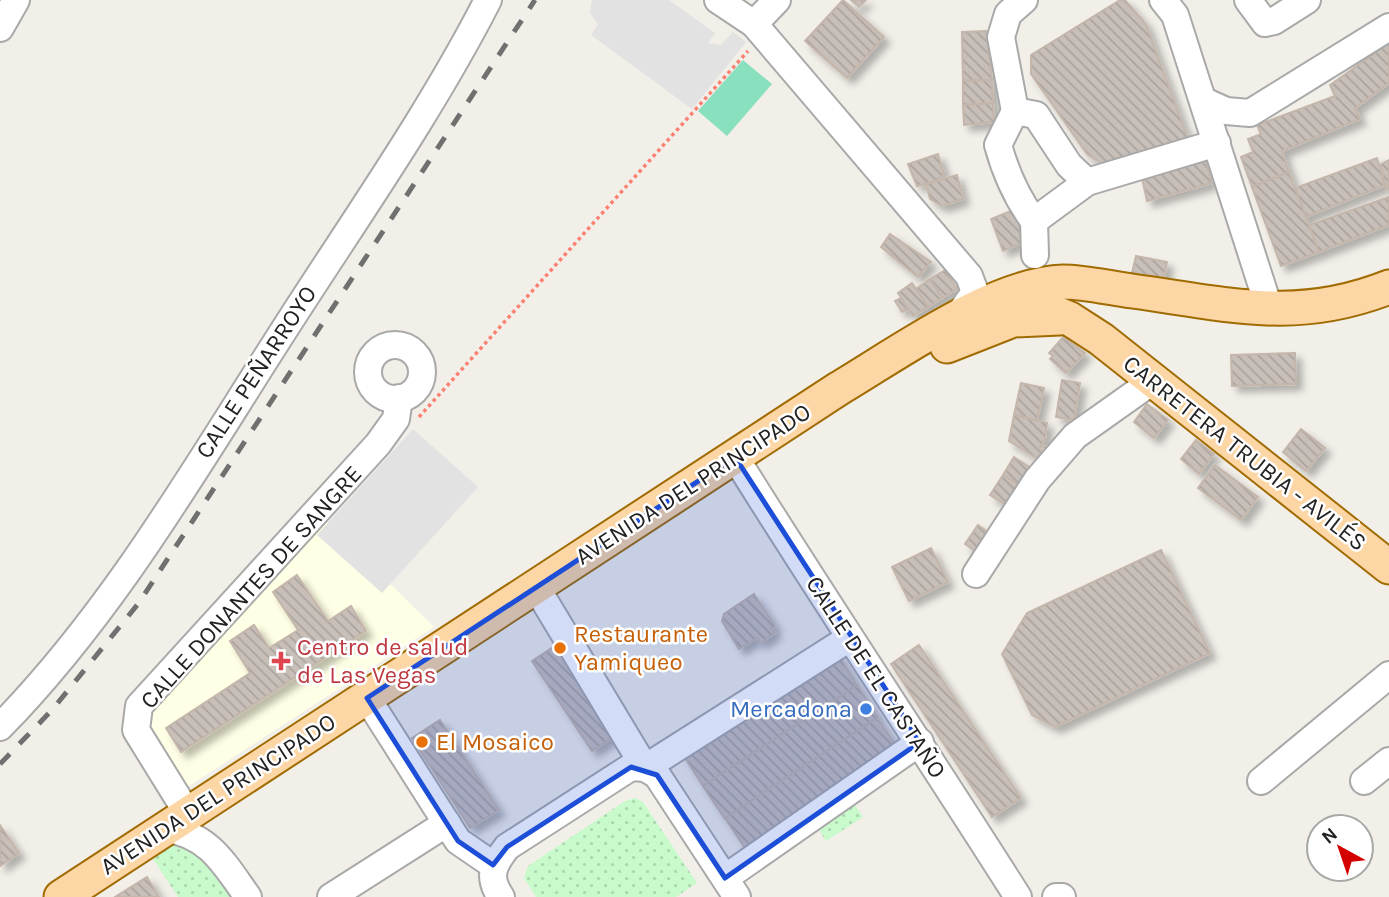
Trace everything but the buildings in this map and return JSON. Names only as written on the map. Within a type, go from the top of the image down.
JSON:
[{"type":"main road","name":"AVENIDA DEL PRINCIPADO","points":[[61,897],[838,389],[956,320],[1010,294],[1061,282],[1270,311],[1353,302],[1389,287]]},
{"type":"main road","points":[[838,389],[1013,320],[1045,317],[1070,319],[1065,302],[1070,291],[1085,284]]},
{"type":"main road","points":[[1101,339],[1107,309],[1133,291]]},
{"type":"main road","name":"CARRETERA TRUBIA - AVILÉS","points":[[1010,294],[1070,319],[1101,339],[1389,567]]},
{"type":"street","points":[[0,28],[16,0]]},
{"type":"street","name":"CALLE PEÑARROYO","points":[[0,727],[77,642],[158,524],[395,156],[469,36],[488,0]]},
{"type":"street","points":[[718,0],[759,29],[969,276],[975,292],[956,320]]},
{"type":"street","points":[[759,29],[777,0]]},
{"type":"street","points":[[1024,0],[1008,14],[1001,37],[1015,111],[998,145],[1011,184],[1034,221],[1035,255]]},
{"type":"street","points":[[1163,0],[1175,15],[1205,102],[1270,311]]},
{"type":"street","points":[[1248,0],[1265,23],[1274,21],[1307,0]]},
{"type":"street","points":[[1205,102],[1226,111],[1251,113],[1389,27]]},
{"type":"street","points":[[1015,111],[1036,115],[1069,165],[1087,182]]},
{"type":"street","points":[[1034,221],[1087,182],[1217,144]]},
{"type":"street","points":[[969,276],[1010,294]]},
{"type":"street","points":[[976,574],[1037,480],[1075,436],[1154,380]]},
{"type":"street","name":"CALLE DONANTES DE SANGRE","points":[[188,814],[136,730],[139,706],[378,443],[396,419],[399,398]]},
{"type":"street","name":"CALLE DE EL CASTAÑO","points":[[735,457],[848,639],[920,742],[1018,897]]},
{"type":"street","points":[[536,587],[645,768]]},
{"type":"street","points":[[645,768],[848,639]]},
{"type":"street","points":[[1261,782],[1389,675]]},
{"type":"street","points":[[367,698],[458,841],[493,865]]},
{"type":"street","points":[[501,897],[493,886],[493,865],[506,847],[631,767],[645,768],[657,775],[731,888],[920,742]]},
{"type":"street","points":[[1364,781],[1389,761]]},
{"type":"street","points":[[211,847],[205,818],[188,814],[187,832],[211,847],[248,897]]},
{"type":"street","points":[[331,897],[447,823]]},
{"type":"street","points":[[1056,897],[1062,897]]},
{"type":"path","points":[[410,426],[759,29]]},
{"type":"highlighted area","points":[[735,457],[920,742],[725,878],[657,775],[631,767],[507,847],[493,865],[458,841],[367,698]]},
{"type":"shaded area","points":[[592,0],[669,0],[715,33],[708,43],[721,45],[733,32],[746,42],[692,109],[591,35],[598,24],[590,13]]},
{"type":"shaded area","points":[[413,429],[478,487],[382,593],[317,535]]},
{"type":"shaded area","points":[[325,520],[434,627],[186,788],[150,729],[153,712]]},
{"type":"green space","points":[[743,60],[772,84],[727,136],[698,111]]},
{"type":"green space","points":[[635,798],[643,802],[697,883],[676,897],[536,897],[524,878],[528,866],[625,801]]},
{"type":"green space","points":[[851,799],[863,817],[826,841],[814,822]]},
{"type":"green space","points":[[165,828],[248,897],[178,897],[142,842]]},
{"type":"railway","points":[[0,764],[52,710],[138,604],[535,0]]},
{"type":"place","name":"Restaurante Yamiqueo","points":[[560,648]]},
{"type":"place","name":"Centro de salud de Las Vegas","points":[[281,661]]},
{"type":"place","name":"Mercadona","points":[[866,709]]},
{"type":"place","name":"El Mosaico","points":[[422,742]]}]
